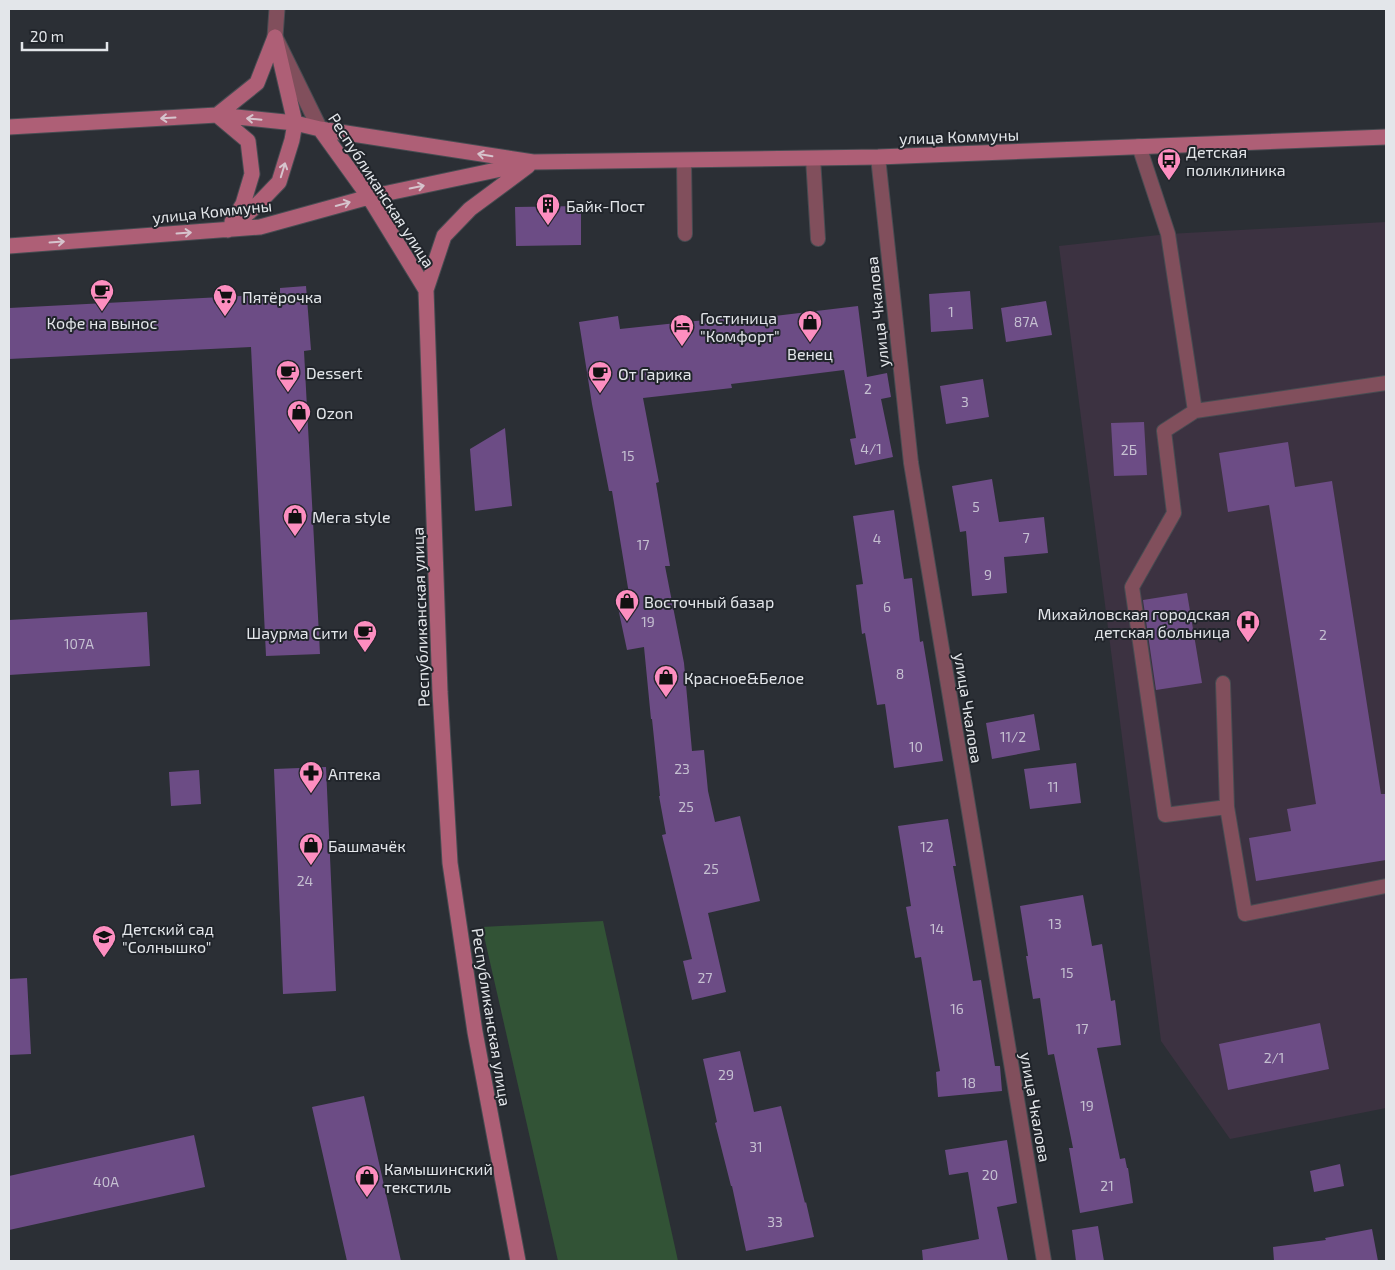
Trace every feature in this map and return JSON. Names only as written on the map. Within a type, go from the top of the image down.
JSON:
[{"type":"street","points":[[228,230],[254,208],[279,182],[292,140],[295,123],[275,37],[277,9]]},
{"type":"street","points":[[228,230],[243,204],[252,174],[248,141],[216,116],[257,83],[275,37]]},
{"type":"street","name":"Республиканская улица","points":[[275,37],[320,129],[369,197],[426,290],[440,692],[450,863],[475,1032],[518,1261]]},
{"type":"street","name":"улица Коммуны","points":[[9,126],[216,116],[295,123],[320,129],[534,162],[878,157],[1386,137]]},
{"type":"street","points":[[426,290],[444,236],[470,209],[534,162]]},
{"type":"street","name":"улица Коммуны","points":[[9,246],[260,227],[369,197],[534,162]]},
{"type":"lane","points":[[1140,146],[1168,234],[1195,411]]},
{"type":"lane","name":"улица Чкалова","points":[[878,157],[911,463],[1044,1261]]},
{"type":"lane","points":[[813,158],[818,239]]},
{"type":"lane","points":[[684,160],[685,234]]},
{"type":"lane","points":[[1226,807],[1165,815],[1132,588],[1174,513],[1164,431],[1195,411],[1386,383]]},
{"type":"lane","points":[[1223,683],[1226,807],[1245,914],[1386,886]]},
{"type":"shaded area","name":"Михайловская городская детская больница","points":[[1386,222],[1386,1108],[1230,1139],[1161,1041],[1059,246],[1168,234]]},
{"type":"green space","points":[[603,921],[678,1261],[558,1261],[482,927]]},
{"type":"building","name":"Байк-Пост","points":[[581,206],[581,245],[516,246],[515,207]]},
{"type":"building","points":[[306,286],[311,350],[304,351],[320,654],[266,656],[251,347],[9,359],[9,308],[280,294],[280,288]]},
{"type":"building","points":[[970,291],[973,329],[931,332],[929,294]]},
{"type":"building","points":[[1046,301],[1052,335],[1006,342],[1001,308]]},
{"type":"building","points":[[858,306],[867,377],[887,373],[891,397],[881,399],[893,457],[855,465],[850,439],[856,438],[844,370],[731,384],[732,388],[643,398],[659,482],[656,483],[670,566],[665,566],[684,663],[692,751],[704,750],[708,791],[715,822],[740,816],[760,901],[708,913],[726,992],[692,1000],[683,961],[692,959],[662,835],[666,834],[659,796],[644,647],[627,650],[617,603],[630,600],[612,491],[609,491],[592,404],[579,322],[618,316],[620,329],[724,318],[725,322]]},
{"type":"building","points":[[983,379],[989,417],[946,424],[940,386]]},
{"type":"building","points":[[1144,422],[1147,475],[1114,476],[1111,423]]},
{"type":"building","points":[[505,428],[512,506],[475,511],[470,449]]},
{"type":"building","points":[[1288,442],[1295,487],[1332,481],[1381,794],[1386,794],[1386,860],[1256,881],[1249,838],[1291,831],[1287,809],[1316,804],[1269,505],[1228,512],[1219,453]]},
{"type":"building","points":[[992,479],[999,522],[1044,517],[1048,553],[1004,557],[1007,593],[972,596],[966,531],[960,532],[952,486]]},
{"type":"building","points":[[894,510],[904,579],[912,578],[920,642],[923,641],[943,761],[894,768],[885,704],[877,705],[865,633],[862,634],[856,585],[863,584],[853,516]]},
{"type":"building","points":[[1187,593],[1202,683],[1156,690],[1143,600]]},
{"type":"building","points":[[147,612],[150,666],[9,675],[9,620]]},
{"type":"building","points":[[1034,714],[1040,750],[992,759],[986,723]]},
{"type":"building","points":[[1076,763],[1081,803],[1030,809],[1024,769]]},
{"type":"building","points":[[326,767],[336,991],[283,994],[274,769]]},
{"type":"building","points":[[199,770],[201,804],[171,806],[169,772]]},
{"type":"building","points":[[948,819],[956,866],[953,866],[973,981],[981,980],[995,1066],[1000,1066],[1002,1091],[938,1097],[936,1072],[940,1071],[921,957],[915,958],[906,907],[911,906],[898,826]]},
{"type":"building","points":[[1083,895],[1092,946],[1102,944],[1111,1001],[1115,1000],[1121,1045],[1097,1048],[1120,1159],[1125,1158],[1128,1168],[1133,1203],[1080,1213],[1069,1148],[1073,1148],[1054,1054],[1048,1055],[1040,998],[1033,999],[1020,906]]},
{"type":"building","points":[[27,978],[31,1054],[9,1055],[9,979]]},
{"type":"building","points":[[1320,1023],[1329,1069],[1228,1090],[1219,1044]]},
{"type":"building","points":[[740,1051],[754,1112],[781,1106],[814,1237],[746,1251],[732,1186],[715,1123],[717,1122],[703,1059]]},
{"type":"building","points":[[364,1096],[401,1261],[347,1261],[312,1107]]},
{"type":"building","points":[[194,1135],[205,1187],[9,1230],[9,1176]]},
{"type":"building","points":[[1007,1140],[1017,1203],[997,1207],[1008,1261],[923,1261],[922,1250],[979,1239],[968,1172],[949,1175],[945,1150]]},
{"type":"building","points":[[1340,1164],[1344,1186],[1314,1192],[1310,1171]]},
{"type":"building","points":[[1098,1226],[1104,1261],[1076,1261],[1072,1230]]},
{"type":"building","points":[[1372,1229],[1378,1261],[1274,1261],[1273,1247],[1326,1240],[1325,1238]]},
{"type":"place","name":"Детская поликлиника","points":[[1169,181]]},
{"type":"place","name":"Байк-Пост","points":[[548,226]]},
{"type":"place","name":"Кофе на вынос","points":[[102,312]]},
{"type":"place","name":"Пятёрочка","points":[[225,317]]},
{"type":"place","name":"Венец","points":[[810,343]]},
{"type":"place","name":"Гостиница \"Комфорт\"","points":[[682,347]]},
{"type":"place","name":"Dessert","points":[[288,393]]},
{"type":"place","name":"От Гарика","points":[[600,394]]},
{"type":"place","name":"Ozon","points":[[299,433]]},
{"type":"place","name":"Мега style","points":[[295,537]]},
{"type":"place","name":"Восточный базар","points":[[627,622]]},
{"type":"place","name":"Михайловская городская детская больница","points":[[1248,643]]},
{"type":"place","name":"Шаурма Сити","points":[[365,653]]},
{"type":"place","name":"Красное&Белое","points":[[666,698]]},
{"type":"place","name":"Аптека","points":[[311,794]]},
{"type":"place","name":"Башмачёк","points":[[311,866]]},
{"type":"place","name":"Детский сад \"Солнышко\"","points":[[104,958]]},
{"type":"place","name":"Камышинский текстиль","points":[[367,1198]]}]
